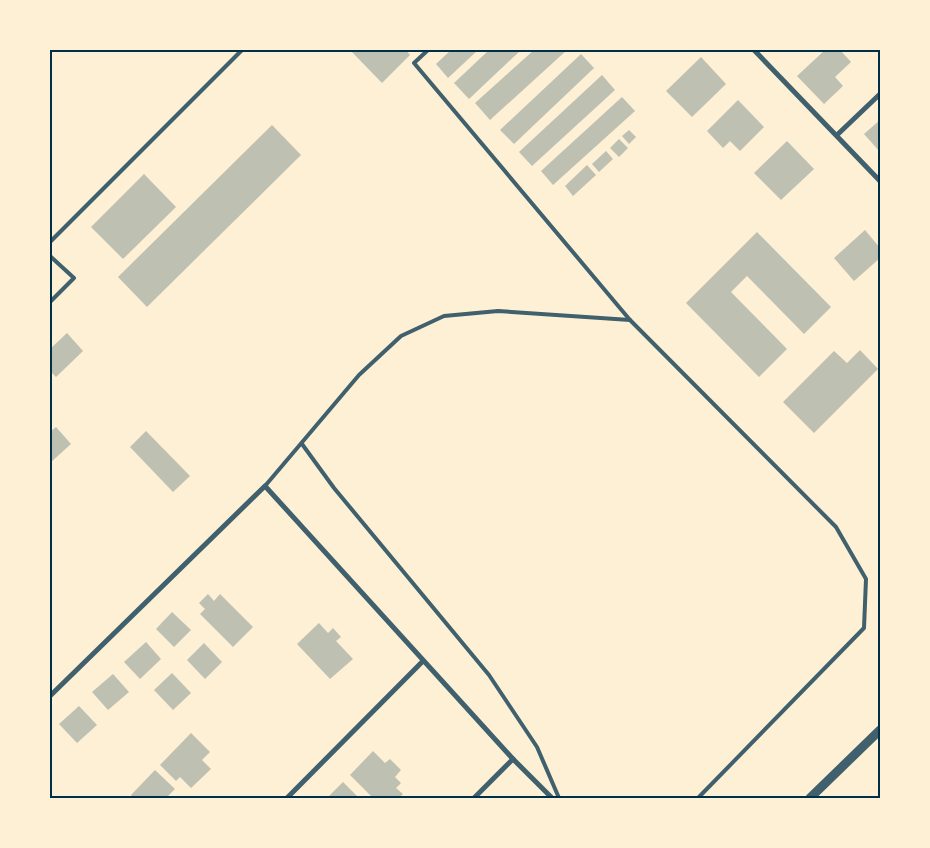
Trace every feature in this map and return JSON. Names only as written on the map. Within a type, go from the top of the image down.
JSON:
[{"type":"street","points":[[754,50],[880,181]]},
{"type":"street","points":[[837,135],[880,94]]},
{"type":"street","points":[[50,696],[265,486],[513,759],[552,798]]},
{"type":"street","points":[[287,798],[423,661]]},
{"type":"street","points":[[810,798],[880,730]]},
{"type":"street","points":[[474,798],[513,759]]},
{"type":"lane","points":[[50,242],[242,50]]},
{"type":"lane","points":[[428,50],[414,63],[630,320],[836,527],[866,579],[864,628],[698,798]]},
{"type":"lane","points":[[50,256],[74,278],[50,302]]},
{"type":"lane","points":[[265,486],[359,375],[401,336],[444,316],[498,311],[630,320]]},
{"type":"lane","points":[[302,444],[334,488],[489,674],[537,747],[559,798]]},
{"type":"building","points":[[350,50],[406,50],[410,55],[382,83]]},
{"type":"building","points":[[451,50],[478,50],[448,78],[436,64]]},
{"type":"building","points":[[489,50],[521,50],[469,99],[454,83]]},
{"type":"building","points":[[534,50],[567,50],[490,120],[475,103]]},
{"type":"building","points":[[825,50],[840,50],[851,62],[835,77],[843,86],[824,104],[797,76]]},
{"type":"building","points":[[581,54],[594,68],[514,144],[500,130]]},
{"type":"building","points":[[701,57],[726,84],[692,117],[666,91]]},
{"type":"building","points":[[602,75],[615,90],[532,166],[519,152]]},
{"type":"building","points":[[622,97],[635,111],[553,185],[541,171]]},
{"type":"building","points":[[738,100],[764,127],[740,151],[730,141],[723,148],[707,131]]},
{"type":"building","points":[[880,120],[880,152],[864,134]]},
{"type":"building","points":[[272,125],[301,155],[147,307],[118,277]]},
{"type":"building","points":[[629,130],[636,137],[629,144],[622,136]]},
{"type":"building","points":[[619,139],[628,148],[619,157],[610,148]]},
{"type":"building","points":[[787,141],[814,169],[781,200],[754,173]]},
{"type":"building","points":[[606,151],[613,159],[599,172],[592,164]]},
{"type":"building","points":[[587,165],[596,175],[573,196],[565,186]]},
{"type":"building","points":[[144,174],[176,207],[123,259],[91,227]]},
{"type":"building","points":[[865,230],[880,248],[880,258],[854,281],[834,258]]},
{"type":"building","points":[[757,232],[831,307],[804,334],[747,276],[731,292],[787,349],[759,377],[686,303]]},
{"type":"building","points":[[67,333],[83,351],[56,377],[50,371],[50,349]]},
{"type":"building","points":[[860,350],[878,369],[814,433],[783,402],[834,351],[847,363]]},
{"type":"building","points":[[56,427],[71,444],[50,463],[50,432]]},
{"type":"building","points":[[146,431],[190,476],[173,492],[130,447]]},
{"type":"building","points":[[208,594],[214,601],[220,594],[253,627],[233,647],[200,614],[205,609],[199,603]]},
{"type":"building","points":[[172,612],[191,630],[174,647],[156,629]]},
{"type":"building","points":[[319,623],[328,633],[333,628],[341,637],[336,641],[353,659],[330,679],[297,644]]},
{"type":"building","points":[[146,642],[161,659],[140,679],[124,662]]},
{"type":"building","points":[[204,643],[222,662],[205,679],[187,660]]},
{"type":"building","points":[[172,673],[191,693],[173,710],[154,690]]},
{"type":"building","points":[[113,674],[129,692],[108,710],[92,692]]},
{"type":"building","points":[[79,706],[97,725],[77,743],[59,724]]},
{"type":"building","points":[[191,733],[210,752],[202,760],[211,769],[191,788],[180,777],[176,781],[160,765]]},
{"type":"building","points":[[373,751],[385,763],[390,759],[401,770],[395,777],[401,783],[396,788],[403,794],[399,798],[373,798],[350,775]]},
{"type":"building","points":[[155,770],[175,789],[166,798],[134,798],[131,795]]},
{"type":"building","points":[[343,782],[359,798],[327,798]]}]
